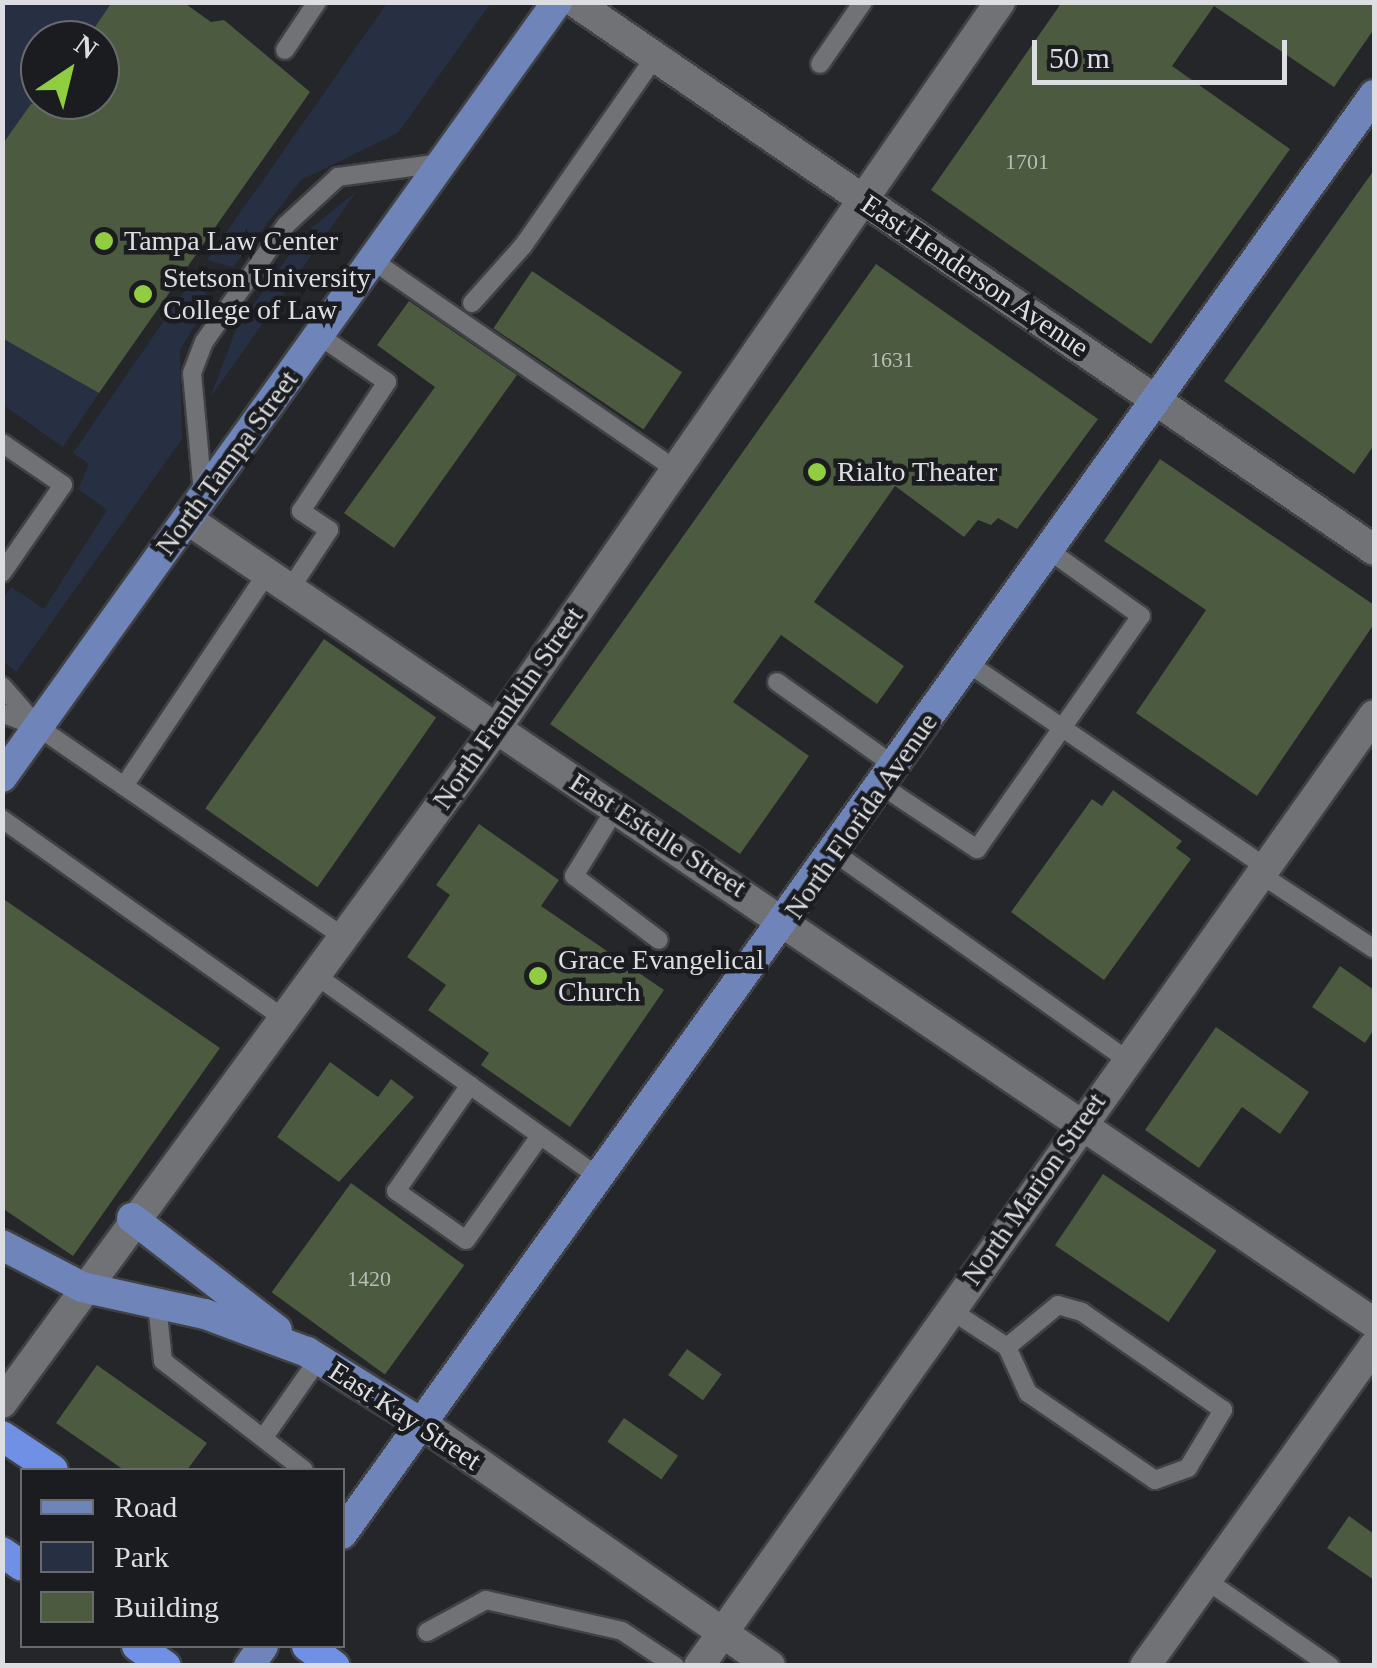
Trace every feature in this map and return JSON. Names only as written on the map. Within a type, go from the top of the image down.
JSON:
[{"type":"highway","points":[[2,1436],[50,1468]]},
{"type":"highway","points":[[141,1648],[166,1666]]},
{"type":"highway","points":[[309,1648],[335,1666]]},
{"type":"main road","name":"North Tampa Street","points":[[2,777],[557,2]]},
{"type":"main road","name":"North Florida Avenue","points":[[345,1530],[787,920],[1374,95]]},
{"type":"main road","points":[[132,1218],[312,1356]]},
{"type":"main road","name":"East Kay Street","points":[[2,1245],[82,1287],[158,1304],[312,1356],[420,1423]]},
{"type":"street","name":"East Henderson Avenue","points":[[576,2],[1158,398],[1374,550]]},
{"type":"street","name":"North Franklin Street","points":[[2,1403],[132,1218],[496,729],[1000,2]]},
{"type":"street","name":"East Estelle Street","points":[[195,507],[278,581],[787,920],[1374,1322]]},
{"type":"street","name":"North Marion Street","points":[[698,1666],[1082,1120],[1374,715]]},
{"type":"street","points":[[1144,1666],[1374,1346]]},
{"type":"street","name":"East Kay Street","points":[[420,1423],[770,1666]]},
{"type":"lane","points":[[285,50],[317,2]]},
{"type":"lane","points":[[820,64],[863,2]]},
{"type":"lane","points":[[472,303],[523,246],[654,58]]},
{"type":"lane","points":[[195,507],[192,373],[204,342],[286,225],[338,176],[442,163]]},
{"type":"lane","points":[[372,260],[676,470]]},
{"type":"lane","points":[[124,786],[278,581],[329,530],[301,511],[387,382],[318,335]]},
{"type":"lane","points":[[2,443],[63,486],[2,573]]},
{"type":"lane","points":[[777,682],[977,850],[1141,616],[1050,550]]},
{"type":"lane","points":[[969,664],[1374,948]]},
{"type":"lane","points":[[2,686],[38,727]]},
{"type":"lane","points":[[2,713],[38,727],[342,936]]},
{"type":"lane","points":[[616,808],[574,876],[658,940]]},
{"type":"lane","points":[[2,819],[282,1017]]},
{"type":"lane","points":[[835,853],[1126,1059]]},
{"type":"lane","points":[[314,974],[600,1177]]},
{"type":"lane","points":[[470,1085],[396,1191],[466,1240],[540,1136]]},
{"type":"lane","points":[[158,1304],[163,1361],[302,1468]]},
{"type":"lane","points":[[949,1310],[1007,1347],[1028,1393],[1155,1480],[1188,1468],[1223,1410],[1082,1312],[1058,1305],[1007,1347]]},
{"type":"lane","points":[[264,1437],[312,1356]]},
{"type":"lane","points":[[1206,1580],[1330,1666]]},
{"type":"lane","points":[[427,1632],[486,1600],[622,1631],[675,1666]]},
{"type":"green space","points":[[3,3],[112,3],[100,20],[20,20],[20,120],[26,120],[3,145]]},
{"type":"green space","points":[[387,3],[491,3],[398,133],[301,180],[233,267],[207,260]]},
{"type":"green space","points":[[357,191],[210,398],[236,329],[305,233]]},
{"type":"green space","points":[[194,277],[210,300],[180,350],[182,439],[16,672],[3,661],[3,599],[11,587],[44,609],[107,510],[78,489],[89,464],[73,453]]},
{"type":"green space","points":[[2,337],[99,393],[63,447],[3,405]]},
{"type":"building","name":"Tampa Law Center","points":[[112,2],[183,2],[211,22],[224,20],[310,92],[99,393],[2,338],[2,145],[20,120],[120,120],[120,20],[100,20]]},
{"type":"building","points":[[1062,2],[1374,2],[1374,29],[1334,87],[1214,6],[1172,66],[1290,149],[1151,344],[931,190]]},
{"type":"building","points":[[1374,170],[1374,445],[1354,474],[1224,381]]},
{"type":"building","points":[[876,264],[1098,419],[1017,529],[998,518],[991,525],[978,520],[964,537],[895,486],[814,602],[904,666],[877,704],[781,635],[733,702],[809,756],[740,854],[550,724]]},
{"type":"building","points":[[532,271],[682,372],[643,429],[493,328]]},
{"type":"building","points":[[409,301],[517,375],[394,548],[344,513],[435,387],[377,345]]},
{"type":"building","points":[[1160,459],[1374,605],[1374,624],[1257,796],[1136,713],[1206,610],[1104,541]]},
{"type":"building","points":[[324,639],[436,718],[317,887],[205,809]]},
{"type":"building","points":[[1113,790],[1182,841],[1176,848],[1191,859],[1104,980],[1011,912],[1092,799],[1102,806]]},
{"type":"building","points":[[479,824],[559,880],[541,906],[664,990],[570,1127],[481,1065],[489,1053],[428,1010],[446,985],[407,957],[450,895],[436,885]]},
{"type":"building","points":[[2,898],[220,1048],[73,1256],[2,1208]]},
{"type":"building","points":[[1340,966],[1374,990],[1374,1029],[1365,1043],[1312,1007]]},
{"type":"building","points":[[1216,1027],[1309,1092],[1280,1134],[1242,1107],[1199,1168],[1145,1130]]},
{"type":"building","points":[[330,1062],[378,1097],[391,1079],[414,1097],[339,1182],[277,1137]]},
{"type":"building","points":[[1103,1174],[1217,1251],[1168,1322],[1055,1245]]},
{"type":"building","points":[[351,1183],[464,1265],[385,1375],[272,1292]]},
{"type":"building","points":[[687,1349],[722,1374],[703,1400],[668,1375]]},
{"type":"building","points":[[97,1365],[207,1443],[188,1468],[121,1468],[56,1423]]},
{"type":"building","points":[[624,1418],[678,1456],[661,1480],[607,1442]]},
{"type":"building","points":[[1349,1516],[1374,1534],[1374,1580],[1327,1548]]},
{"type":"place","name":"Tampa Law Center","points":[[104,241]]},
{"type":"place","name":"Stetson University College of Law","points":[[143,294]]},
{"type":"place","name":"Rialto Theater","points":[[817,472]]},
{"type":"place","name":"Grace Evangelical Church","points":[[538,976]]}]
